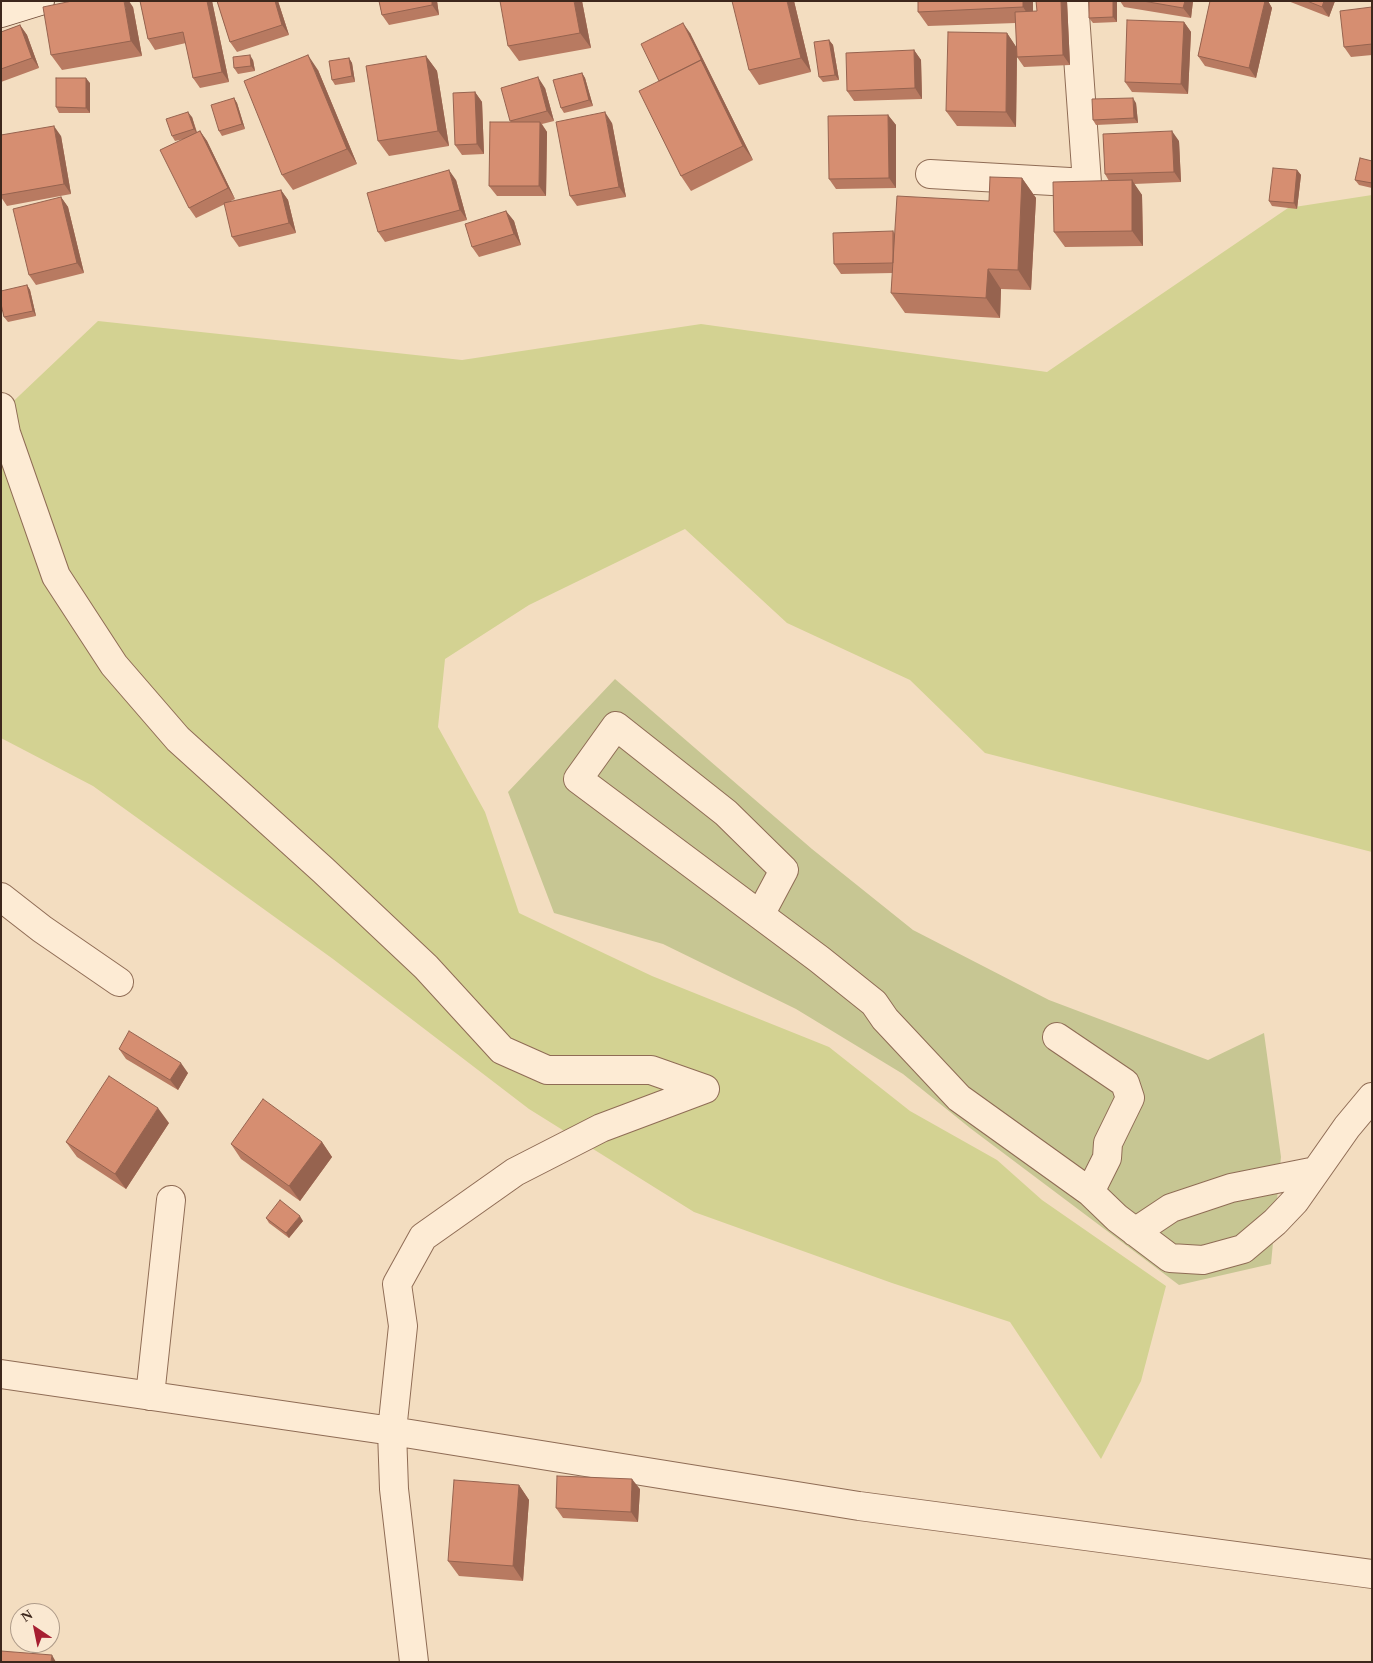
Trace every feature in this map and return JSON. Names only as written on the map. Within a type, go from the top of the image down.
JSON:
[{"type":"street","points":[[930,174],[1087,183],[1074,1]]},
{"type":"street","points":[[1,13],[38,2]]},
{"type":"street","points":[[1,407],[6,433],[56,576],[114,665],[178,739],[323,870],[426,967],[502,1050],[547,1070],[651,1070],[705,1089],[601,1128],[515,1172],[423,1237],[397,1284],[403,1326],[392,1431],[394,1489],[414,1662]]},
{"type":"street","points":[[760,915],[784,870],[726,813],[616,726],[578,779],[760,915],[819,959],[874,1003],[885,1019],[959,1098],[1090,1192],[1117,1218],[1170,1258],[1203,1260],[1243,1249],[1275,1222],[1295,1201],[1347,1127],[1372,1097]]},
{"type":"street","points":[[1,897],[42,929],[119,982]]},
{"type":"street","points":[[1057,1037],[1125,1083],[1130,1098],[1108,1143],[1107,1158],[1090,1192]]},
{"type":"street","points":[[1135,1232],[1171,1208],[1231,1188],[1316,1171]]},
{"type":"street","points":[[150,1396],[171,1200]]},
{"type":"street","points":[[1,1374],[392,1431],[859,1506],[1372,1574]]},
{"type":"shaded area","points":[[1372,195],[1372,852],[985,753],[910,680],[787,623],[685,529],[529,605],[445,659],[438,727],[485,812],[519,913],[652,976],[829,1047],[910,1111],[997,1160],[1042,1200],[1166,1286],[1141,1381],[1101,1459],[1010,1322],[892,1283],[694,1212],[529,1109],[333,959],[93,786],[1,738],[1,413],[98,321],[462,360],[701,324],[1047,372],[1288,208]]},
{"type":"shaded area","points":[[615,679],[812,849],[913,930],[1049,1000],[1208,1060],[1264,1033],[1281,1157],[1271,1264],[1179,1285],[970,1128],[903,1074],[796,1009],[663,944],[554,913],[508,792]]},
{"type":"building","points":[[72,1],[124,1],[131,41],[51,55],[43,7]]},
{"type":"building","points":[[140,1],[207,1],[222,72],[193,78],[183,32],[148,39]]},
{"type":"building","points":[[217,1],[275,1],[282,25],[230,42]]},
{"type":"building","points":[[379,1],[432,1],[432,5],[382,15]]},
{"type":"building","points":[[500,1],[574,1],[580,33],[508,46]]},
{"type":"building","points":[[732,1],[787,1],[801,58],[749,70]]},
{"type":"building","points":[[918,1],[1023,1],[1023,7],[918,12]]},
{"type":"building","points":[[1036,1],[1061,1],[1063,55],[1017,57],[1015,12],[1037,11]]},
{"type":"building","points":[[1089,1],[1113,1],[1113,17],[1089,18]]},
{"type":"building","points":[[1143,1],[1185,1],[1183,8]]},
{"type":"building","points":[[1210,1],[1265,1],[1249,68],[1198,56]]},
{"type":"building","points":[[1307,1],[1324,1],[1322,7]]},
{"type":"building","points":[[1372,7],[1372,44],[1344,47],[1340,11]]},
{"type":"building","points":[[1127,20],[1184,22],[1181,84],[1125,82]]},
{"type":"building","points":[[683,23],[704,65],[701,60],[659,81],[641,44]]},
{"type":"building","points":[[20,25],[32,58],[1,69],[1,32]]},
{"type":"building","points":[[948,32],[1007,33],[1006,112],[946,111]]},
{"type":"building","points":[[829,40],[835,75],[819,77],[814,42]]},
{"type":"building","points":[[914,50],[915,88],[847,91],[846,53]]},
{"type":"building","points":[[250,55],[251,66],[234,68],[233,57]]},
{"type":"building","points":[[308,55],[347,149],[282,175],[244,81]]},
{"type":"building","points":[[426,56],[438,131],[378,141],[366,66]]},
{"type":"building","points":[[349,58],[352,76],[332,80],[329,61]]},
{"type":"building","points":[[701,60],[743,146],[681,176],[639,91]]},
{"type":"building","points":[[582,73],[589,100],[561,108],[553,80]]},
{"type":"building","points":[[538,77],[547,111],[510,121],[501,88]]},
{"type":"building","points":[[56,78],[86,78],[86,108],[56,107]]},
{"type":"building","points":[[475,92],[477,144],[455,145],[453,93]]},
{"type":"building","points":[[234,98],[242,124],[219,131],[211,105]]},
{"type":"building","points":[[1133,98],[1134,118],[1093,120],[1092,99]]},
{"type":"building","points":[[188,112],[194,129],[172,136],[166,119]]},
{"type":"building","points":[[605,112],[619,187],[570,196],[556,122]]},
{"type":"building","points":[[888,115],[889,178],[829,179],[828,116]]},
{"type":"building","points":[[490,122],[540,122],[539,186],[489,186]]},
{"type":"building","points":[[54,126],[64,184],[1,195],[1,135]]},
{"type":"building","points":[[200,131],[228,188],[189,208],[160,150]]},
{"type":"building","points":[[1172,131],[1174,172],[1105,174],[1103,134]]},
{"type":"building","points":[[1360,158],[1372,161],[1372,183],[1355,180]]},
{"type":"building","points":[[1273,168],[1297,170],[1294,203],[1269,201]]},
{"type":"building","points":[[449,170],[460,210],[378,232],[367,193]]},
{"type":"building","points":[[990,177],[1022,178],[1018,270],[988,269],[986,298],[891,293],[897,196],[989,201]]},
{"type":"building","points":[[1132,180],[1132,231],[1054,232],[1053,182]]},
{"type":"building","points":[[281,190],[289,223],[232,237],[224,203]]},
{"type":"building","points":[[61,197],[77,263],[29,275],[13,209]]},
{"type":"building","points":[[506,211],[514,234],[472,247],[465,224]]},
{"type":"building","points":[[893,231],[893,263],[834,264],[833,233]]},
{"type":"building","points":[[27,285],[33,311],[4,317],[1,291]]},
{"type":"building","points":[[129,1031],[181,1063],[170,1080],[119,1049]]},
{"type":"building","points":[[109,1076],[158,1108],[115,1174],[66,1142]]},
{"type":"building","points":[[263,1099],[322,1142],[289,1186],[231,1144]]},
{"type":"building","points":[[280,1200],[300,1216],[286,1233],[266,1218]]},
{"type":"building","points":[[557,1476],[632,1479],[631,1512],[556,1508]]},
{"type":"building","points":[[454,1480],[519,1485],[513,1566],[448,1561]]},
{"type":"building","points":[[1,1651],[52,1655],[51,1662],[1,1662]]}]
